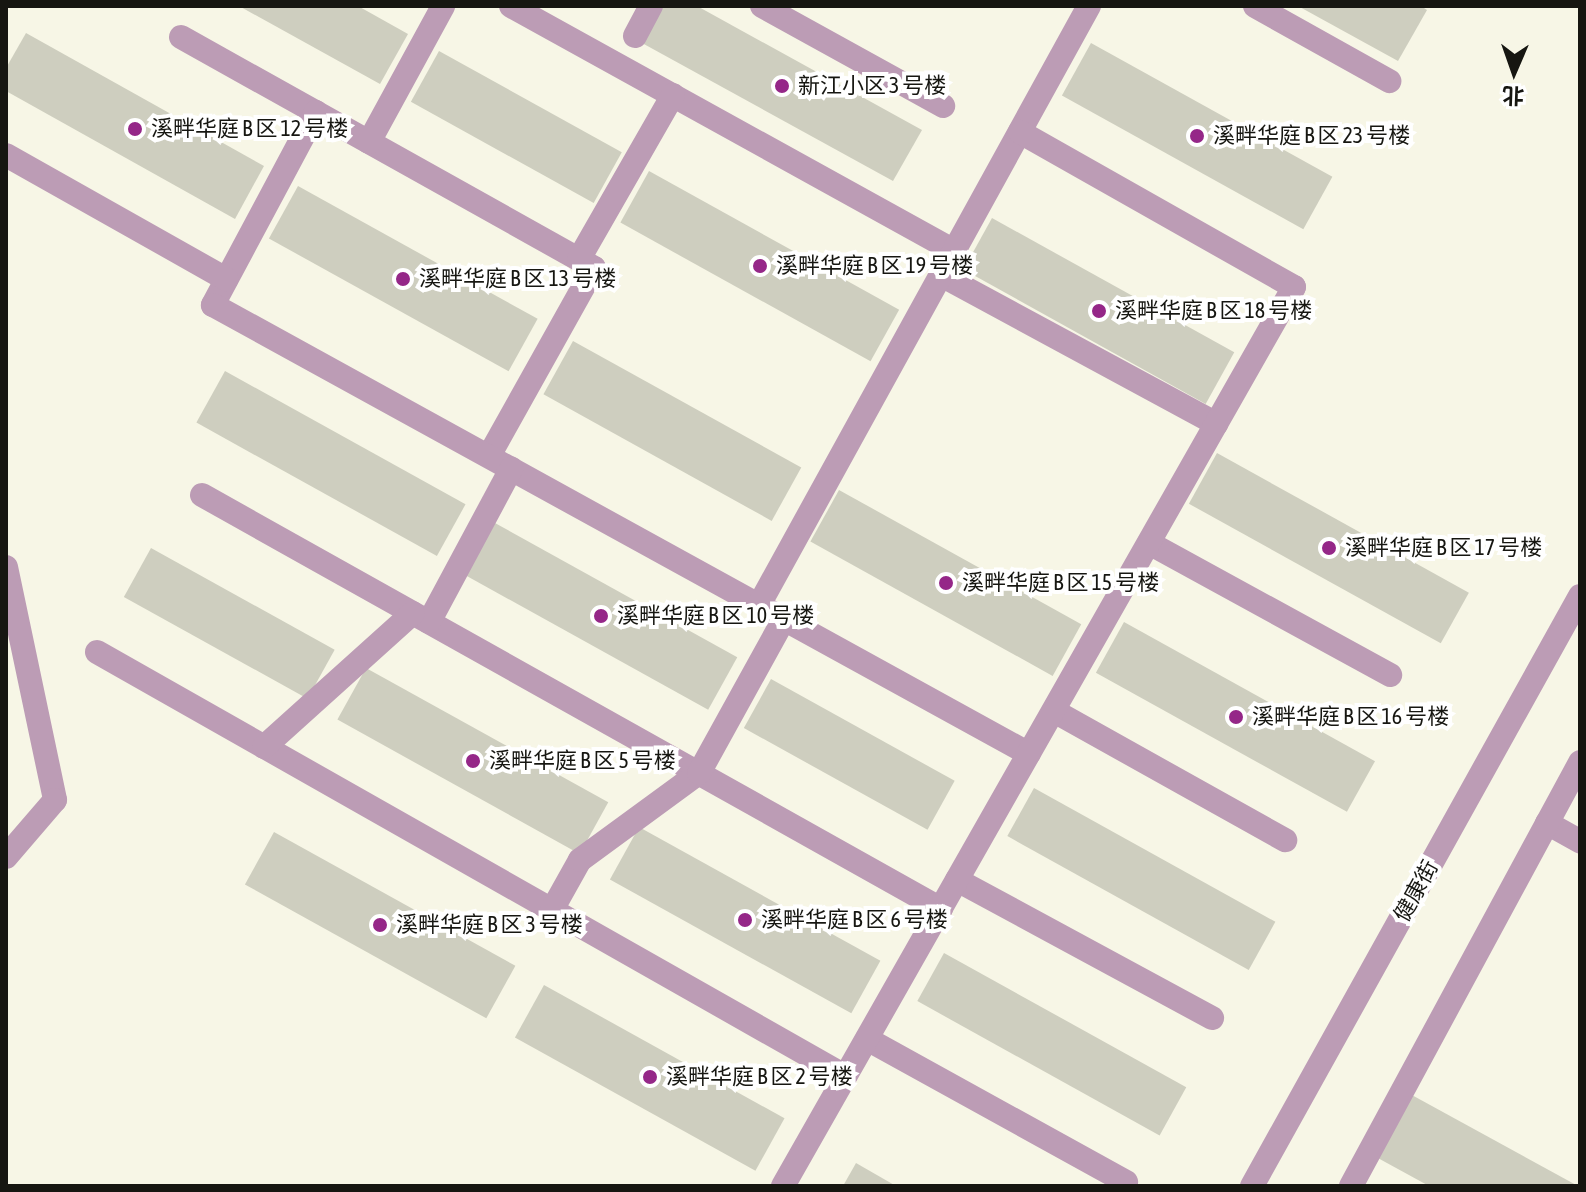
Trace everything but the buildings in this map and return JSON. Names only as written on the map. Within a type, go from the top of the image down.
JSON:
[{"type":"street","points":[[369,142],[443,6]]},
{"type":"street","points":[[511,6],[954,251]]},
{"type":"street","points":[[635,36],[651,6]]},
{"type":"street","points":[[762,6],[943,106]]},
{"type":"street","points":[[759,605],[1089,6]]},
{"type":"street","points":[[1255,6],[1389,81]]},
{"type":"street","points":[[181,37],[594,268],[489,456]]},
{"type":"street","points":[[579,259],[673,95]]},
{"type":"street","points":[[316,112],[213,305],[1029,754]]},
{"type":"street","points":[[783,1186],[1294,287],[1020,132]]},
{"type":"street","points":[[6,155],[226,279]]},
{"type":"street","points":[[941,275],[1216,424]]},
{"type":"street","points":[[264,747],[421,617],[511,469]]},
{"type":"street","points":[[202,495],[941,909]]},
{"type":"street","points":[[1149,543],[1390,675]]},
{"type":"street","points":[[6,567],[55,800],[6,857]]},
{"type":"street","name":"健康街","points":[[1252,1186],[1580,596]]},
{"type":"street","points":[[552,910],[580,860],[699,773],[784,619]]},
{"type":"street","points":[[97,652],[845,1076]]},
{"type":"street","points":[[1054,711],[1285,840]]},
{"type":"street","points":[[1351,1186],[1580,762]]},
{"type":"street","points":[[1547,823],[1580,841]]},
{"type":"street","points":[[957,880],[1212,1018]]},
{"type":"street","points":[[867,1039],[1126,1182]]},
{"type":"place","name":"新江小区 3 号楼","points":[[782,86]]},
{"type":"place","name":"溪畔华庭 B 区 12 号楼","points":[[135,129]]},
{"type":"place","name":"溪畔华庭 B 区 23 号楼","points":[[1197,136]]},
{"type":"place","name":"溪畔华庭 B 区 19 号楼","points":[[760,266]]},
{"type":"place","name":"溪畔华庭 B 区 13 号楼","points":[[403,279]]},
{"type":"place","name":"溪畔华庭 B 区 18 号楼","points":[[1099,311]]},
{"type":"place","name":"溪畔华庭 B 区 17 号楼","points":[[1329,548]]},
{"type":"place","name":"溪畔华庭 B 区 15 号楼","points":[[946,583]]},
{"type":"place","name":"溪畔华庭 B 区 10 号楼","points":[[601,616]]},
{"type":"place","name":"溪畔华庭 B 区 16 号楼","points":[[1236,717]]},
{"type":"place","name":"溪畔华庭 B 区 5 号楼","points":[[473,761]]},
{"type":"place","name":"溪畔华庭 B 区 6 号楼","points":[[745,920]]},
{"type":"place","name":"溪畔华庭 B 区 3 号楼","points":[[380,925]]},
{"type":"place","name":"溪畔华庭 B 区 2 号楼","points":[[650,1077]]}]
